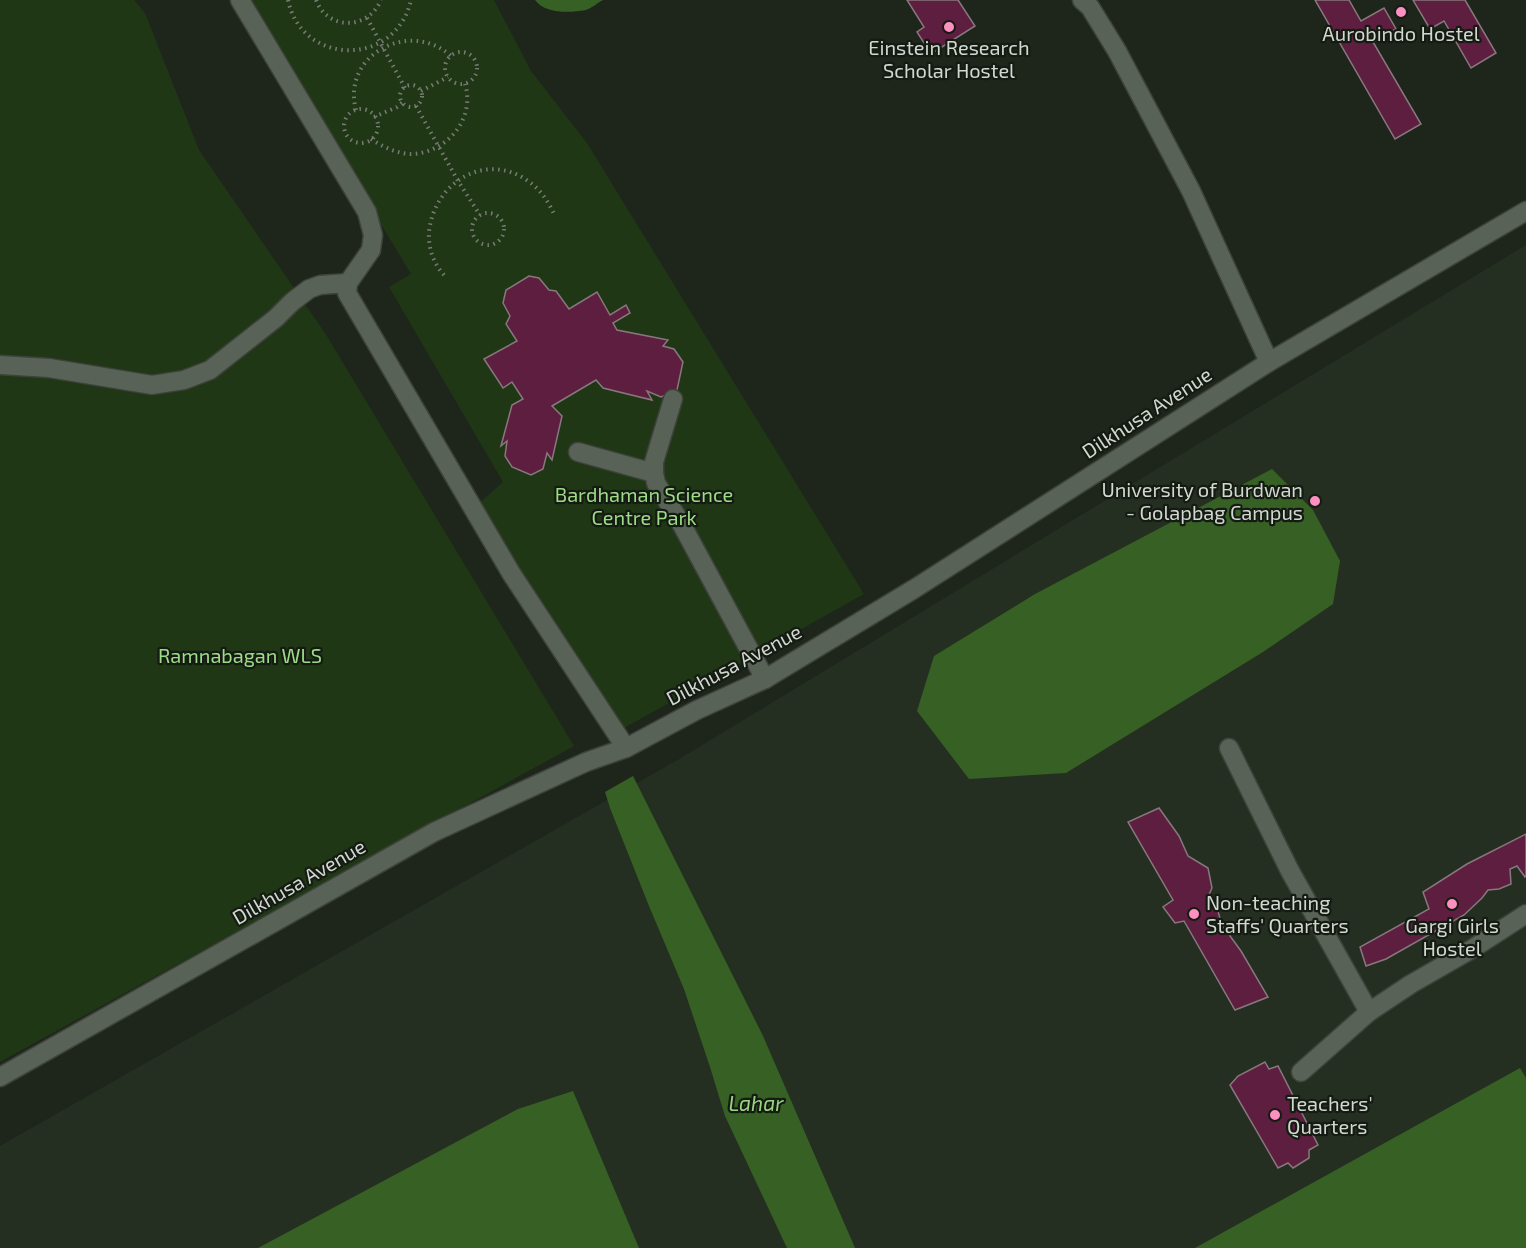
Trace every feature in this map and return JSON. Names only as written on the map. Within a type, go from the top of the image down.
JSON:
[{"type":"street","points":[[240,0],[367,212],[373,235],[371,250],[348,283],[347,293],[512,573],[626,748]]},
{"type":"street","points":[[1082,0],[1090,8],[1117,51],[1191,190],[1269,362]]},
{"type":"street","name":"Dilkhusa Avenue","points":[[0,1077],[434,832],[586,762],[626,748],[697,710],[765,679],[914,590],[1269,362],[1526,211]]},
{"type":"street","points":[[0,365],[49,368],[152,386],[184,380],[210,370],[309,289],[320,285],[348,283]]},
{"type":"street","points":[[673,399],[654,462],[656,483],[682,525],[765,679]]},
{"type":"street","points":[[578,452],[654,473]]},
{"type":"street","points":[[1229,748],[1290,871],[1369,1012]]},
{"type":"street","points":[[1301,1072],[1369,1012],[1410,984],[1472,950],[1526,914]]},
{"type":"path","points":[[288,0],[300,27],[319,43],[336,49],[344,51],[405,41],[436,46],[451,56]]},
{"type":"path","points":[[316,0],[325,15],[339,22],[352,23],[367,18],[381,0]]},
{"type":"path","points":[[356,110],[354,90],[359,73],[369,57],[399,26],[408,12],[411,0]]},
{"type":"path","points":[[367,18],[405,88]]},
{"type":"path","points":[[464,52],[471,55],[477,63],[476,75],[471,81],[465,84],[455,83],[447,77],[445,68],[451,56],[464,52]]},
{"type":"path","points":[[421,91],[447,77]]},
{"type":"path","points":[[371,139],[387,148],[410,154],[426,152],[439,146],[452,136],[462,123],[468,99],[465,84]]},
{"type":"path","points":[[415,86],[421,91],[422,100],[416,106],[408,107],[403,102],[401,95],[405,88],[415,86]]},
{"type":"path","points":[[374,117],[403,102]]},
{"type":"path","points":[[416,106],[480,215]]},
{"type":"path","points":[[356,110],[365,110],[374,117],[377,121],[377,130],[371,139],[366,142],[357,142],[347,135],[344,122],[347,116],[356,110]]},
{"type":"path","points":[[444,275],[430,248],[431,221],[445,191],[467,175],[499,170],[515,174],[536,187],[554,214]]},
{"type":"path","points":[[489,213],[501,220],[504,233],[496,243],[486,245],[475,240],[472,233],[473,221],[480,215],[489,213]]},
{"type":"shaded area","name":"University of Burdwan - Golapbag Campus","points":[[1526,245],[1526,1248],[0,1248],[0,1146],[681,758]]},
{"type":"green space","name":"Ramnabagan WLS","points":[[0,0],[134,0],[145,13],[199,150],[325,333],[574,746],[0,1062]]},
{"type":"green space","name":"Bardhaman Science Centre Park","points":[[246,0],[494,0],[531,71],[587,143],[864,594],[617,732],[476,506],[503,482],[389,287],[411,274]]},
{"type":"water","points":[[535,0],[603,0],[586,10],[565,12],[545,8]]},
{"type":"water","points":[[1272,469],[1313,510],[1340,561],[1333,604],[1263,652],[1066,773],[969,779],[917,711],[934,656],[1035,594]]},
{"type":"water","name":"Lahar","points":[[633,776],[763,1036],[855,1248],[787,1248],[725,1116],[684,989],[610,808],[605,792]]},
{"type":"water","points":[[1520,1068],[1526,1078],[1526,1248],[1195,1248]]},
{"type":"water","points":[[573,1091],[639,1248],[258,1248],[518,1109]]},
{"type":"building","name":"Einstein Research Scholar Hostel","points":[[907,0],[958,0],[975,26],[931,54],[917,32],[924,27]]},
{"type":"building","points":[[1315,0],[1349,0],[1361,21],[1384,8],[1396,29],[1373,42],[1421,124],[1395,139]]},
{"type":"building","points":[[1413,0],[1465,0],[1496,53],[1471,68],[1444,21],[1430,29]]},
{"type":"building","points":[[529,276],[539,278],[549,290],[556,291],[569,309],[597,292],[610,315],[626,305],[630,313],[613,323],[617,330],[668,340],[663,346],[674,349],[683,362],[677,390],[661,397],[647,391],[652,400],[603,388],[596,380],[552,406],[562,416],[552,460],[547,453],[543,469],[531,475],[512,467],[505,456],[507,441],[501,446],[512,405],[523,399],[512,382],[503,388],[484,359],[517,341],[506,324],[510,316],[503,303],[506,290]]},
{"type":"building","name":"Non-teaching Staffs' Quarters","points":[[1159,808],[1179,836],[1188,856],[1208,868],[1212,888],[1208,897],[1217,908],[1222,925],[1241,951],[1268,997],[1235,1010],[1184,921],[1175,923],[1163,907],[1173,900],[1128,822]]},
{"type":"building","name":"Gargi Girls Hostel","points":[[1526,834],[1525,877],[1517,866],[1510,869],[1511,884],[1499,889],[1488,890],[1464,915],[1386,959],[1366,966],[1360,947],[1429,909],[1423,892],[1467,864]]},
{"type":"building","name":"Teachers' Quarters","points":[[1265,1062],[1269,1069],[1278,1066],[1318,1145],[1309,1150],[1309,1158],[1293,1168],[1288,1163],[1278,1168],[1230,1085],[1238,1076]]},
{"type":"place","name":"Aurobindo Hostel","points":[[1401,12]]},
{"type":"place","name":"Einstein Research Scholar Hostel","points":[[949,27]]},
{"type":"place","name":"University of Burdwan - Golapbag Campus","points":[[1315,501]]},
{"type":"place","name":"Gargi Girls Hostel","points":[[1452,904]]},
{"type":"place","name":"Non-teaching Staffs' Quarters","points":[[1194,914]]},
{"type":"place","name":"Teachers' Quarters","points":[[1275,1115]]}]
